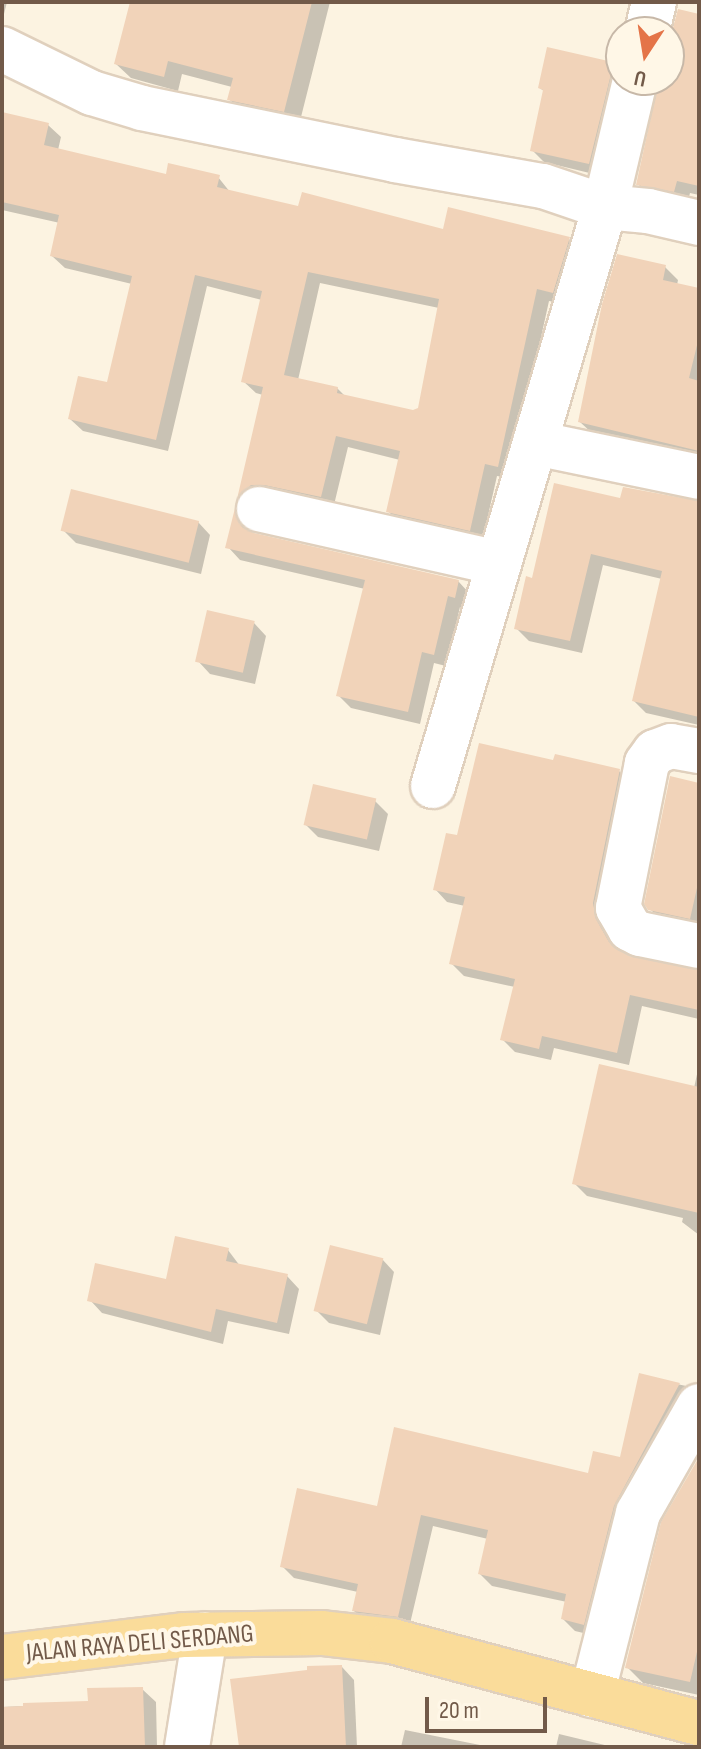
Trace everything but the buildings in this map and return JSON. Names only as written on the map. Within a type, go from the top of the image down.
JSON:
[{"type":"main road","name":"JALAN RAYA DELI SERDANG","points":[[2,1657],[205,1634],[322,1633],[392,1641],[699,1723]]},
{"type":"street","points":[[2,49],[92,93],[142,108],[395,160],[543,186],[605,207],[648,211],[699,223]]},
{"type":"street","points":[[433,786],[605,207],[631,96]]},
{"type":"street","points":[[535,443],[699,477]]},
{"type":"street","points":[[259,509],[499,563]]},
{"type":"street","points":[[699,751],[671,746],[655,752],[647,763],[618,908],[630,929],[640,934],[699,946]]},
{"type":"street","points":[[592,1695],[638,1513],[699,1406]]},
{"type":"street","points":[[187,1747],[205,1634]]}]
